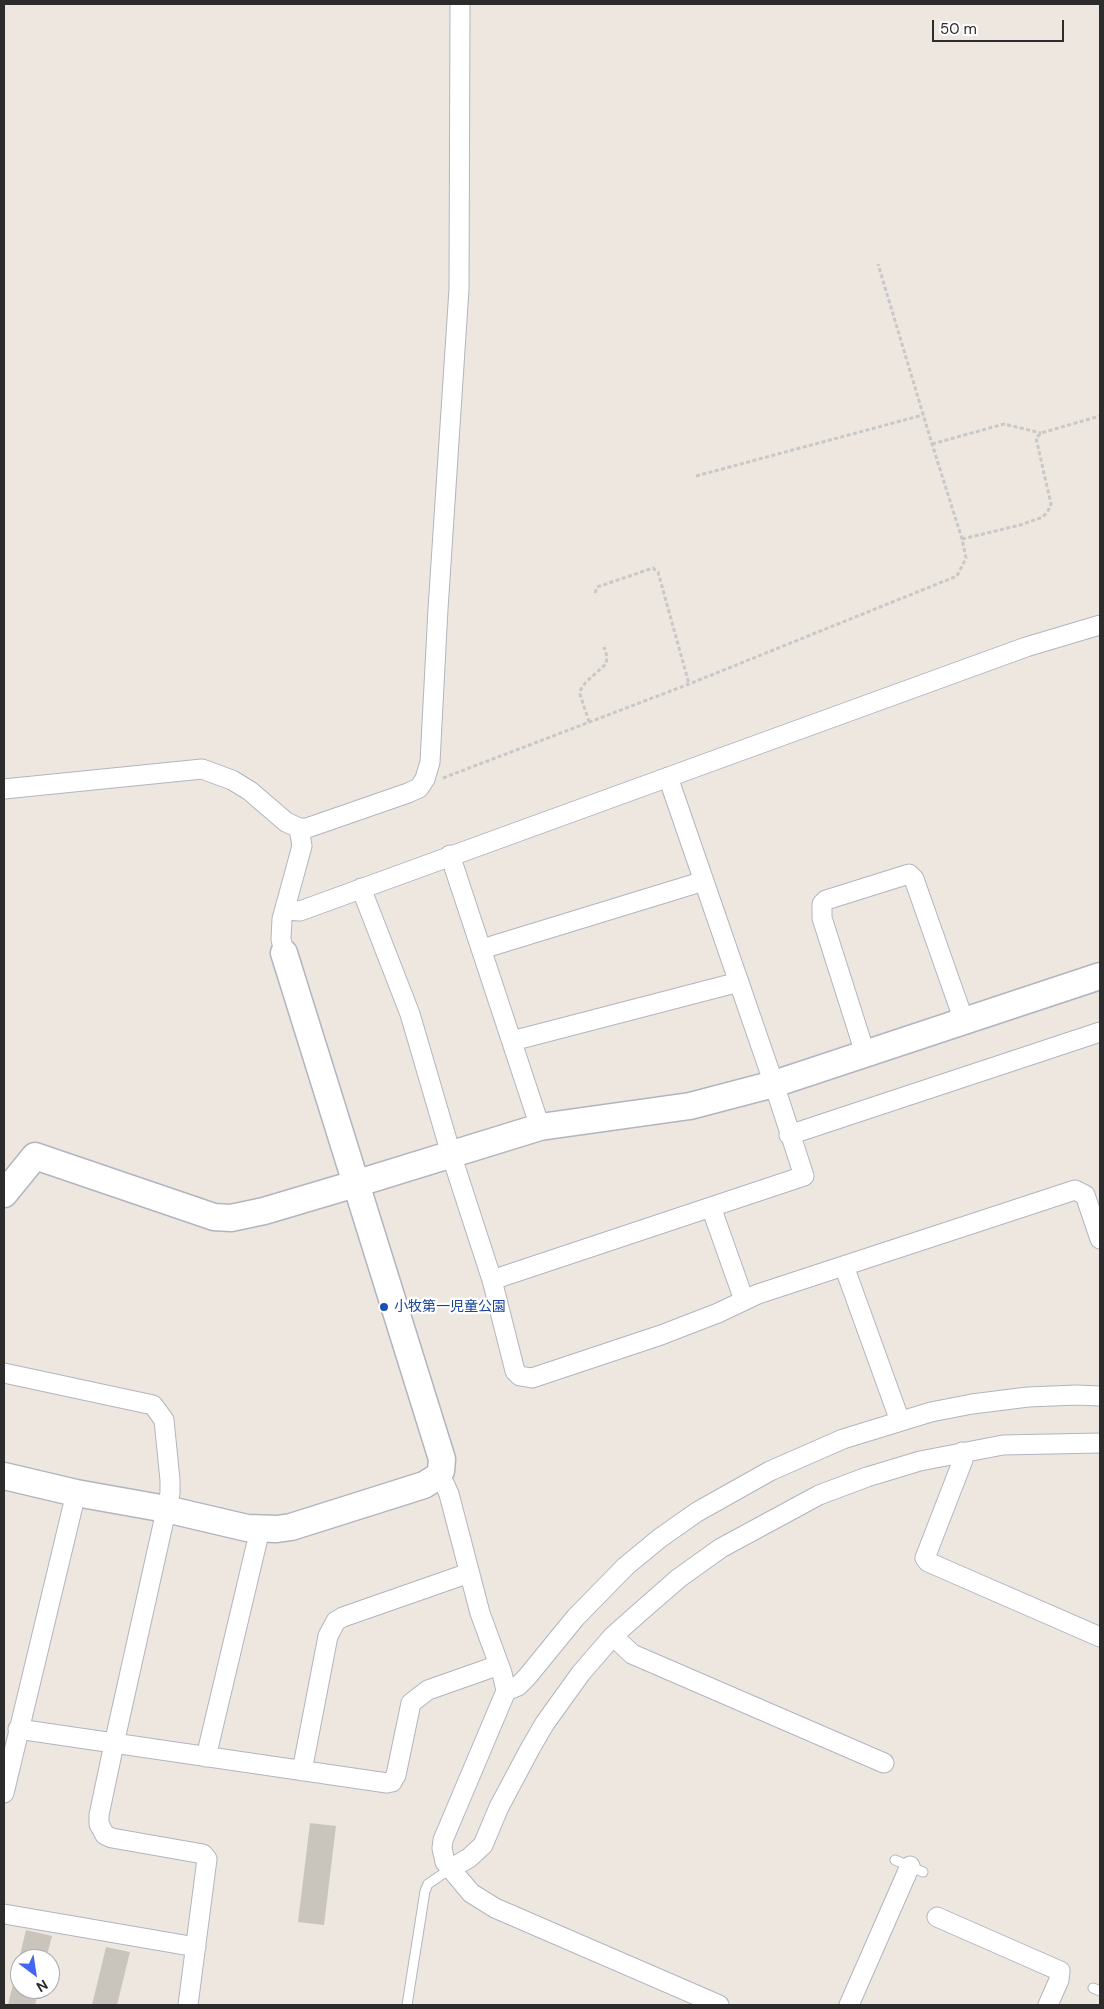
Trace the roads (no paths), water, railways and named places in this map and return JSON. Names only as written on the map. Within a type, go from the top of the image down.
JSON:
[{"type":"street","points":[[4,789],[202,769],[224,776],[244,787],[286,822],[299,828],[307,828],[408,793],[419,788],[425,779],[430,762],[459,289],[460,4]]},
{"type":"street","points":[[285,910],[300,911],[1026,647],[1100,625]]},
{"type":"street","points":[[492,1280],[804,1176],[668,777]]},
{"type":"street","points":[[4,1476],[76,1493],[166,1509],[247,1528],[277,1529],[292,1527],[424,1485],[437,1477],[441,1471],[442,1459],[284,953],[281,939],[282,919],[302,846],[299,828]]},
{"type":"street","points":[[450,855],[540,1127]]},
{"type":"street","points":[[866,1053],[822,918],[822,904],[826,900],[908,874],[914,879],[964,1021]]},
{"type":"street","points":[[482,949],[704,881]]},
{"type":"street","points":[[361,888],[410,1014],[451,1154],[492,1280],[515,1371],[520,1376],[532,1378],[661,1335],[718,1313],[758,1294],[1075,1190],[1085,1196],[1100,1239]]},
{"type":"street","points":[[4,1194],[35,1156],[214,1217],[231,1218],[264,1211],[540,1127],[690,1106],[774,1084],[1100,976]]},
{"type":"street","points":[[512,1041],[739,982]]},
{"type":"street","points":[[789,1135],[1100,1032]]},
{"type":"street","points":[[711,1207],[744,1300]]},
{"type":"street","points":[[844,1266],[900,1421]]},
{"type":"street","points":[[4,1373],[153,1405],[164,1420],[170,1480],[166,1509],[114,1744],[99,1815],[99,1824],[105,1835],[112,1838],[203,1854],[207,1859],[188,2005]]},
{"type":"street","points":[[506,1690],[518,1686],[576,1616],[626,1566],[660,1538],[697,1512],[770,1470],[843,1440],[931,1412],[981,1403],[1038,1397],[1100,1396]]},
{"type":"street","points":[[450,1869],[469,1858],[483,1845],[516,1774],[545,1723],[581,1673],[613,1636],[679,1578],[721,1548],[762,1524],[819,1496],[867,1477],[920,1461],[962,1452],[1019,1444],[1100,1443]]},
{"type":"street","points":[[962,1452],[963,1460],[925,1558],[928,1562],[1100,1637]]},
{"type":"street","points":[[437,1477],[450,1494],[480,1613],[506,1690],[443,1840],[443,1855],[450,1869],[471,1893],[495,1908],[719,2005]]},
{"type":"street","points":[[4,1793],[18,1728],[76,1493]]},
{"type":"street","points":[[206,1757],[257,1542],[258,1528]]},
{"type":"street","points":[[302,1771],[328,1636],[336,1621],[469,1573]]},
{"type":"street","points":[[613,1636],[632,1654],[884,1763]]},
{"type":"street","points":[[18,1728],[114,1744],[387,1783],[392,1782],[396,1775],[411,1703],[428,1690],[499,1665]]},
{"type":"street","points":[[849,2005],[909,1866]]},
{"type":"street","points":[[4,1914],[196,1947]]},
{"type":"street","points":[[937,1918],[1060,1971],[1059,1980],[1048,2005]]},
{"type":"lane","points":[[408,2005],[425,1891],[428,1884],[450,1869]]},
{"type":"place","name":"小牧第一児童公園","points":[[384,1307]]}]
